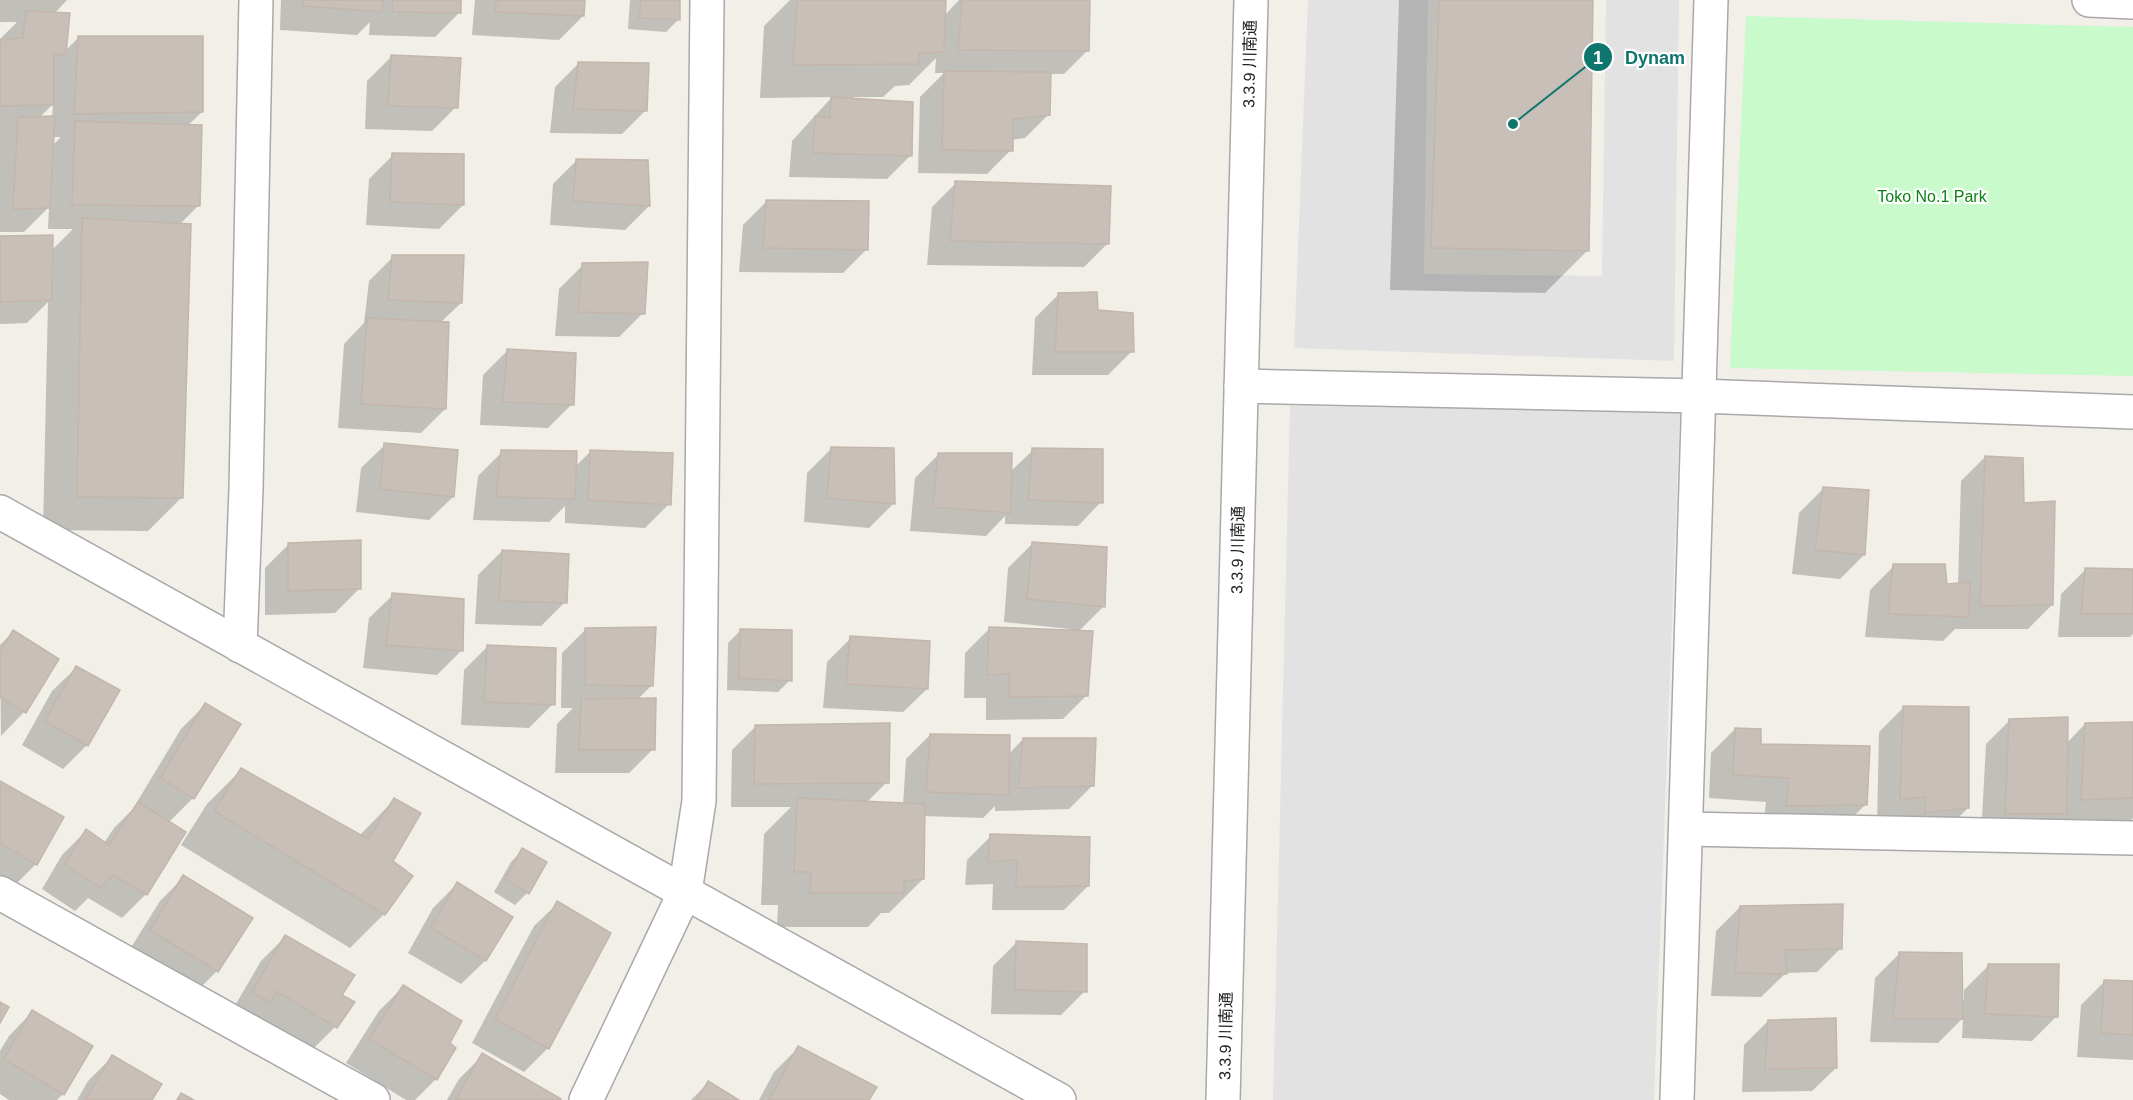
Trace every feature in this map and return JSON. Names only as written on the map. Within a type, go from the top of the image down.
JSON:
[{"type":"street","points":[[240,645],[246,489],[256,0]]},
{"type":"street","points":[[586,1100],[685,892],[699,801],[707,0]]},
{"type":"street","name":"3.3.9 川南通","points":[[1223,1100],[1251,0]]},
{"type":"street","points":[[1677,1100],[1711,0]]},
{"type":"street","points":[[2090,0],[2133,2]]},
{"type":"street","points":[[1241,387],[1699,396],[2133,412]]},
{"type":"street","points":[[0,512],[1059,1100]]},
{"type":"street","points":[[1686,829],[2133,838]]},
{"type":"street","points":[[0,893],[373,1100]]},
{"type":"green space","name":"Toko No.1 Park","points":[[1746,16],[2133,27],[2133,376],[1730,368]]},
{"type":"shaded area","points":[[1308,0],[1428,0],[1424,274],[1602,276],[1606,0],[1679,0],[1674,361],[1294,348]]},
{"type":"shaded area","points":[[1290,406],[1680,411],[1654,1100],[1273,1100]]},
{"type":"building","points":[[303,0],[383,0],[382,12],[303,6]]},
{"type":"building","points":[[393,0],[461,0],[461,13],[392,12]]},
{"type":"building","points":[[496,0],[585,0],[584,16],[495,12]]},
{"type":"building","points":[[641,0],[680,0],[680,20],[639,18]]},
{"type":"building","points":[[797,0],[946,0],[944,52],[919,53],[919,64],[793,65]]},
{"type":"building","points":[[962,0],[1090,0],[1089,51],[958,50]]},
{"type":"building","points":[[1439,0],[1593,0],[1589,251],[1431,248]]},
{"type":"building","points":[[26,11],[70,13],[66,54],[54,55],[54,105],[0,106],[0,40],[23,38]]},
{"type":"building","points":[[78,36],[203,36],[203,112],[74,114]]},
{"type":"building","points":[[391,55],[461,58],[458,108],[388,106]]},
{"type":"building","points":[[578,62],[649,63],[647,111],[573,109]]},
{"type":"building","points":[[944,71],[1051,72],[1050,115],[1013,119],[1013,151],[942,150]]},
{"type":"building","points":[[831,97],[913,102],[912,156],[813,153],[815,116],[830,118]]},
{"type":"building","points":[[55,116],[50,208],[13,209],[18,117]]},
{"type":"building","points":[[75,121],[202,125],[200,206],[72,205]]},
{"type":"building","points":[[392,153],[464,154],[464,205],[390,202]]},
{"type":"building","points":[[576,159],[648,160],[650,206],[573,201]]},
{"type":"building","points":[[955,181],[1111,186],[1109,244],[950,241]]},
{"type":"building","points":[[766,200],[869,201],[868,250],[763,248]]},
{"type":"building","points":[[82,218],[191,224],[183,498],[77,497]]},
{"type":"building","points":[[53,235],[52,300],[0,302],[0,236]]},
{"type":"building","points":[[392,255],[464,255],[462,303],[388,300]]},
{"type":"building","points":[[648,262],[645,314],[578,312],[582,263]]},
{"type":"building","points":[[1097,292],[1098,310],[1133,313],[1134,352],[1055,352],[1058,293]]},
{"type":"building","points":[[367,318],[449,322],[446,409],[361,404]]},
{"type":"building","points":[[507,349],[576,353],[574,405],[503,402]]},
{"type":"building","points":[[384,443],[458,450],[454,497],[380,489]]},
{"type":"building","points":[[831,447],[894,448],[895,504],[827,498]]},
{"type":"building","points":[[1032,448],[1103,449],[1103,503],[1028,500]]},
{"type":"building","points":[[501,450],[577,451],[575,499],[496,497]]},
{"type":"building","points":[[590,450],[673,453],[671,505],[588,500]]},
{"type":"building","points":[[938,453],[1012,453],[1011,513],[933,507]]},
{"type":"building","points":[[1985,456],[2023,458],[2024,503],[2055,501],[2053,605],[1980,606]]},
{"type":"building","points":[[1823,487],[1869,490],[1865,555],[1815,550]]},
{"type":"building","points":[[361,540],[361,589],[288,591],[288,543]]},
{"type":"building","points":[[1032,542],[1107,547],[1105,607],[1027,599]]},
{"type":"building","points":[[502,550],[569,554],[567,603],[499,601]]},
{"type":"building","points":[[1893,564],[1945,564],[1947,584],[1970,582],[1969,617],[1888,614]]},
{"type":"building","points":[[2085,568],[2133,569],[2133,614],[2081,614]]},
{"type":"building","points":[[392,593],[464,599],[463,651],[386,645]]},
{"type":"building","points":[[656,627],[653,686],[585,685],[585,628]]},
{"type":"building","points":[[989,627],[1093,631],[1088,696],[1009,697],[1009,674],[987,675]]},
{"type":"building","points":[[740,629],[792,630],[792,681],[739,678]]},
{"type":"building","points":[[13,630],[59,659],[26,713],[0,697],[0,652]]},
{"type":"building","points":[[850,636],[930,641],[928,689],[846,684]]},
{"type":"building","points":[[487,645],[556,648],[555,705],[484,702]]},
{"type":"building","points":[[76,666],[120,690],[88,746],[45,721]]},
{"type":"building","points":[[656,698],[655,750],[579,750],[581,699]]},
{"type":"building","points":[[205,703],[241,724],[194,799],[160,778]]},
{"type":"building","points":[[1903,706],[1969,707],[1969,808],[1925,813],[1925,797],[1900,800]]},
{"type":"building","points":[[2068,717],[2067,814],[2005,814],[2009,719]]},
{"type":"building","points":[[2133,722],[2133,798],[2081,800],[2085,723]]},
{"type":"building","points":[[890,723],[889,783],[754,784],[755,725]]},
{"type":"building","points":[[1735,728],[1761,729],[1761,744],[1870,746],[1867,805],[1786,806],[1789,778],[1733,775]]},
{"type":"building","points":[[930,734],[1010,735],[1009,795],[926,792]]},
{"type":"building","points":[[1023,738],[1096,738],[1094,786],[1018,788]]},
{"type":"building","points":[[241,768],[368,839],[394,798],[421,813],[393,861],[413,876],[385,915],[214,811]]},
{"type":"building","points":[[0,781],[64,817],[37,865],[0,843]]},
{"type":"building","points":[[797,798],[925,804],[924,879],[904,881],[904,893],[810,893],[811,872],[794,872]]},
{"type":"building","points":[[138,802],[186,832],[147,895],[113,875],[100,888],[65,864],[86,829],[109,845]]},
{"type":"building","points":[[990,834],[1090,837],[1089,886],[1016,887],[1017,860],[988,862]]},
{"type":"building","points":[[522,848],[547,862],[529,894],[505,879]]},
{"type":"building","points":[[183,875],[253,918],[218,972],[150,930]]},
{"type":"building","points":[[457,882],[513,917],[486,961],[431,928]]},
{"type":"building","points":[[557,901],[611,933],[549,1049],[495,1019]]},
{"type":"building","points":[[1843,904],[1842,949],[1785,950],[1787,974],[1735,973],[1740,906]]},
{"type":"building","points":[[285,935],[355,975],[342,995],[355,1002],[337,1028],[277,991],[271,1003],[252,992]]},
{"type":"building","points":[[1016,941],[1087,944],[1087,992],[1015,990]]},
{"type":"building","points":[[1899,952],[1962,953],[1963,1019],[1893,1019]]},
{"type":"building","points":[[1988,964],[2059,964],[2058,1017],[1985,1014]]},
{"type":"building","points":[[2104,980],[2133,981],[2133,1035],[2101,1033]]},
{"type":"building","points":[[403,985],[462,1021],[450,1043],[456,1048],[437,1080],[369,1039]]},
{"type":"building","points":[[0,1002],[9,1007],[0,1023]]},
{"type":"building","points":[[32,1010],[93,1046],[64,1095],[4,1059]]},
{"type":"building","points":[[1836,1018],[1837,1068],[1765,1069],[1768,1020]]},
{"type":"building","points":[[798,1046],[877,1087],[869,1100],[769,1100]]},
{"type":"building","points":[[482,1053],[561,1099],[455,1100]]},
{"type":"building","points":[[112,1055],[162,1084],[152,1100],[85,1100]]},
{"type":"building","points":[[708,1081],[739,1100],[697,1100]]},
{"type":"building","points":[[181,1093],[194,1100],[177,1100]]},
{"type":"place","name":"Dynam","points":[[1513,124]]}]
